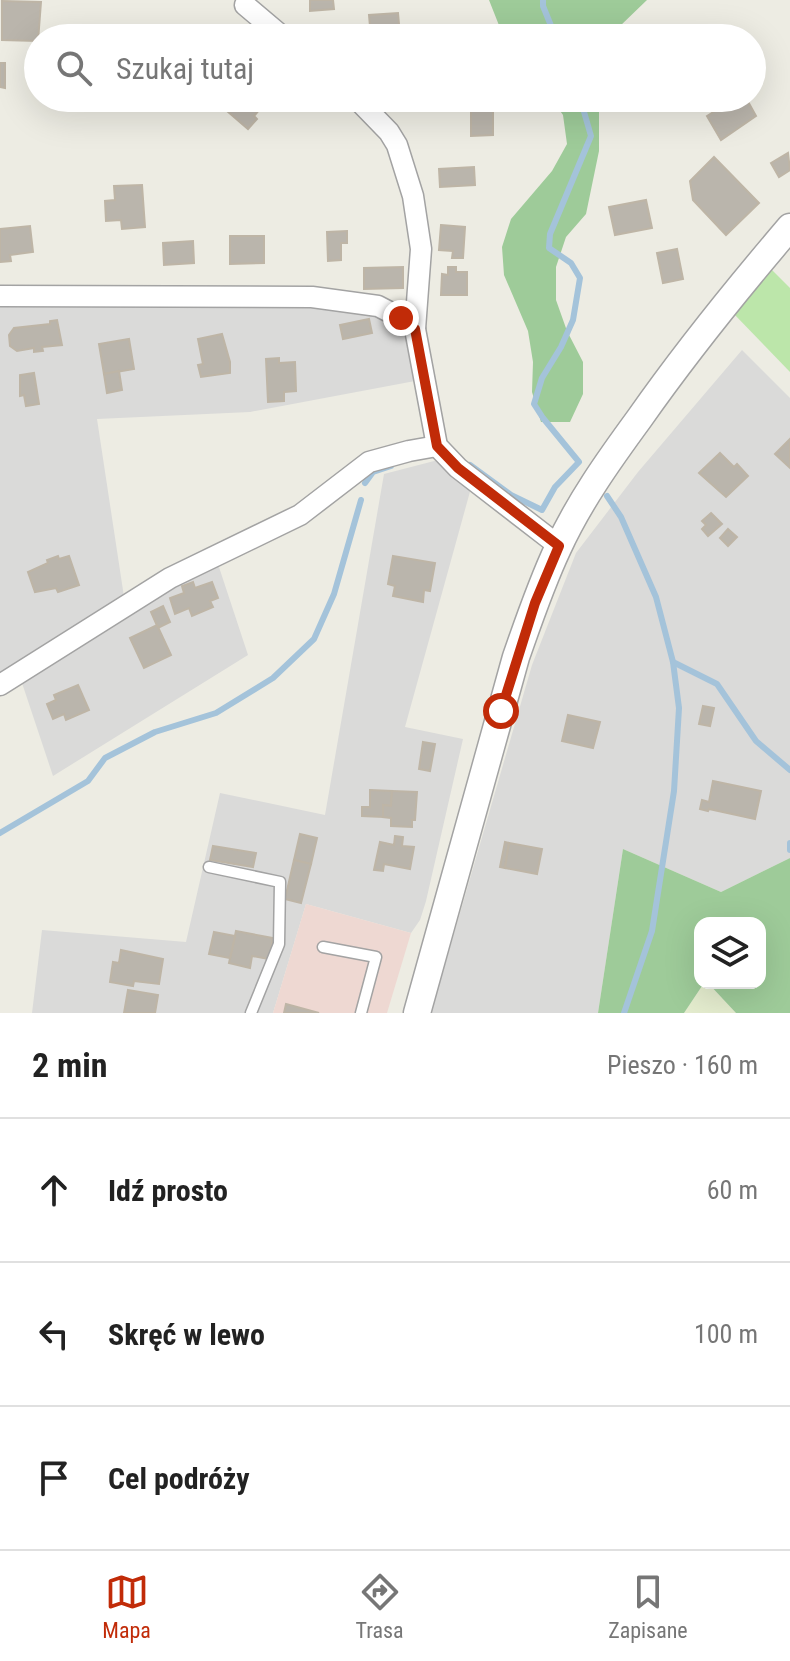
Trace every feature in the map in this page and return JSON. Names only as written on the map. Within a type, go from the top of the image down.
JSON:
[{"type":"street","points":[[245,2],[269,24]]},
{"type":"street","points":[[370,112],[397,145],[413,196],[421,249],[415,329],[437,446],[458,468],[559,546]]},
{"type":"street","points":[[417,1013],[516,657],[559,546],[610,459],[674,369],[717,312],[790,227]]},
{"type":"street","points":[[0,296],[312,297],[378,306],[415,329]]},
{"type":"street","points":[[0,685],[170,578],[300,515],[369,462],[437,446]]},
{"type":"lane","points":[[209,867],[280,882],[279,944],[251,1013]]},
{"type":"lane","points":[[323,947],[376,957],[361,1013]]},
{"type":"shaded area","points":[[0,302],[298,303],[375,314],[406,334],[415,381],[250,412],[97,419],[126,610],[217,561],[248,655],[53,776],[22,683],[0,696]]},
{"type":"shaded area","points":[[742,350],[790,398],[790,858],[721,892],[623,849],[598,1013],[431,1013],[532,665],[576,553],[638,472]]},
{"type":"shaded area","points":[[438,460],[471,488],[405,727],[463,739],[426,901],[420,920],[411,933],[306,904],[273,1013],[32,1013],[42,930],[186,942],[220,793],[325,815],[384,474]]},
{"type":"shaded area","points":[[306,904],[411,933],[387,1013],[273,1013]]},
{"type":"green space","points":[[489,0],[647,0],[622,24],[498,24]]},
{"type":"green space","points":[[561,112],[599,112],[599,151],[586,214],[566,237],[556,267],[556,300],[583,362],[583,394],[570,422],[541,422],[532,392],[533,362],[528,331],[504,275],[502,247],[511,219],[552,171],[567,144]]},
{"type":"green space","points":[[771,269],[790,288],[790,372],[732,312]]},
{"type":"green space","points":[[623,849],[721,892],[790,858],[790,1013],[736,1013],[714,989],[766,989],[766,917],[694,917],[694,989],[700,989],[684,1013],[598,1013]]},
{"type":"green space","points":[[700,989],[714,989],[736,1013],[684,1013]]},
{"type":"building","points":[[310,0],[333,0],[334,9],[310,11]]},
{"type":"building","points":[[2,1],[41,2],[39,24],[24,24],[24,41],[2,40]]},
{"type":"building","points":[[398,13],[399,24],[370,24],[369,15]]},
{"type":"building","points":[[0,63],[5,63],[5,88],[0,87]]},
{"type":"building","points":[[228,112],[257,112],[254,116],[257,119],[248,129]]},
{"type":"building","points":[[471,112],[493,112],[493,135],[471,136]]},
{"type":"building","points":[[713,112],[754,112],[756,116],[721,140],[707,116]]},
{"type":"building","points":[[788,153],[790,170],[779,177],[771,163]]},
{"type":"building","points":[[714,157],[759,203],[726,235],[693,200],[690,181]]},
{"type":"building","points":[[474,167],[475,185],[440,187],[439,169]]},
{"type":"building","points":[[142,185],[145,227],[122,229],[121,220],[106,221],[105,201],[115,200],[114,186]]},
{"type":"building","points":[[646,200],[652,228],[615,235],[609,207]]},
{"type":"building","points":[[441,225],[465,227],[463,258],[452,258],[453,251],[439,250]]},
{"type":"building","points":[[30,226],[33,252],[10,255],[11,261],[0,262],[0,229]]},
{"type":"building","points":[[347,231],[347,243],[341,243],[341,260],[328,261],[327,232]]},
{"type":"building","points":[[230,236],[264,236],[264,263],[230,264]]},
{"type":"building","points":[[193,241],[194,263],[164,265],[163,243]]},
{"type":"building","points":[[677,249],[683,279],[663,283],[657,253]]},
{"type":"building","points":[[403,267],[403,288],[364,289],[364,268]]},
{"type":"building","points":[[448,267],[456,267],[456,272],[467,272],[467,295],[441,295],[442,274],[448,275]]},
{"type":"building","points":[[369,319],[372,333],[343,339],[340,325]]},
{"type":"building","points":[[57,320],[62,345],[42,347],[43,351],[34,352],[34,348],[17,351],[10,346],[9,335],[14,328],[50,324],[50,321]]},
{"type":"building","points":[[222,334],[230,373],[201,377],[198,365],[203,364],[198,339]]},
{"type":"building","points":[[129,339],[134,369],[104,374],[99,344]]},
{"type":"building","points":[[279,358],[279,363],[295,362],[296,391],[284,392],[284,401],[268,402],[266,359]]},
{"type":"building","points":[[119,371],[122,390],[107,393],[104,374]]},
{"type":"building","points":[[34,373],[39,404],[26,406],[24,395],[20,396],[20,375]]},
{"type":"building","points":[[790,439],[790,468],[775,454]]},
{"type":"building","points":[[720,453],[748,476],[726,497],[699,473]]},
{"type":"building","points":[[711,513],[722,524],[708,536],[702,529],[706,525],[702,521]]},
{"type":"building","points":[[728,529],[737,537],[728,546],[720,538]]},
{"type":"building","points":[[58,556],[59,559],[69,556],[79,585],[58,592],[56,588],[35,592],[28,572]]},
{"type":"building","points":[[393,556],[435,563],[430,591],[424,590],[423,602],[393,596],[395,586],[388,584]]},
{"type":"building","points":[[193,582],[195,588],[212,582],[218,598],[210,601],[213,607],[192,616],[189,608],[175,614],[170,598],[184,593],[182,586]]},
{"type":"building","points":[[163,606],[170,622],[158,628],[151,612]]},
{"type":"building","points":[[157,625],[171,655],[144,668],[130,638]]},
{"type":"building","points":[[78,685],[89,710],[66,720],[64,714],[53,719],[47,704],[56,700],[54,695]]},
{"type":"building","points":[[703,706],[714,708],[710,726],[699,724]]},
{"type":"building","points":[[568,715],[600,722],[593,748],[562,741]]},
{"type":"building","points":[[423,742],[435,744],[430,771],[419,769]]},
{"type":"building","points":[[713,781],[761,791],[755,819],[700,809],[702,800],[709,802]]},
{"type":"building","points":[[370,790],[392,791],[391,806],[383,805],[383,817],[362,816],[362,807],[370,807]]},
{"type":"building","points":[[392,791],[417,792],[412,827],[391,826],[391,818],[383,817],[383,805],[391,806]]},
{"type":"building","points":[[300,834],[317,838],[311,864],[294,860]]},
{"type":"building","points":[[395,836],[403,837],[402,846],[414,847],[410,869],[384,864],[383,871],[374,870],[380,842],[394,845]]},
{"type":"building","points":[[505,842],[509,843],[505,868],[500,867]]},
{"type":"building","points":[[509,843],[542,849],[537,874],[505,868]]},
{"type":"building","points":[[213,846],[256,853],[253,867],[210,860]]},
{"type":"building","points":[[294,860],[311,864],[301,903],[285,899]]},
{"type":"building","points":[[236,931],[273,938],[269,959],[252,956],[250,968],[229,963]]},
{"type":"building","points":[[214,932],[235,936],[230,958],[209,954]]},
{"type":"building","points":[[121,950],[163,959],[159,984],[134,981],[133,986],[110,982],[113,962],[119,963]]},
{"type":"building","points":[[128,990],[158,995],[155,1013],[124,1013]]},
{"type":"building","points":[[286,1004],[319,1013],[284,1013]]},
{"type":"waterway","points":[[543,0],[550,24]]},
{"type":"waterway","points":[[470,465],[511,495],[542,510],[555,487],[579,462],[534,404],[542,378],[573,320],[580,278],[571,263],[549,248],[550,234],[591,136],[584,112]]},
{"type":"waterway","points":[[365,483],[373,472],[391,466]]},
{"type":"waterway","points":[[607,496],[621,517],[656,597],[673,662],[679,708],[674,791],[652,931],[624,1013]]},
{"type":"waterway","points":[[0,833],[88,781],[105,758],[155,732],[216,713],[273,678],[314,639],[334,594],[361,500]]},
{"type":"waterway","points":[[673,662],[717,684],[756,741],[790,770]]},
{"type":"waterway","points":[[790,843],[790,850]]},
{"type":"route","points":[[401,318],[415,329],[437,446],[458,468],[559,546],[516,657],[501,711]]}]
